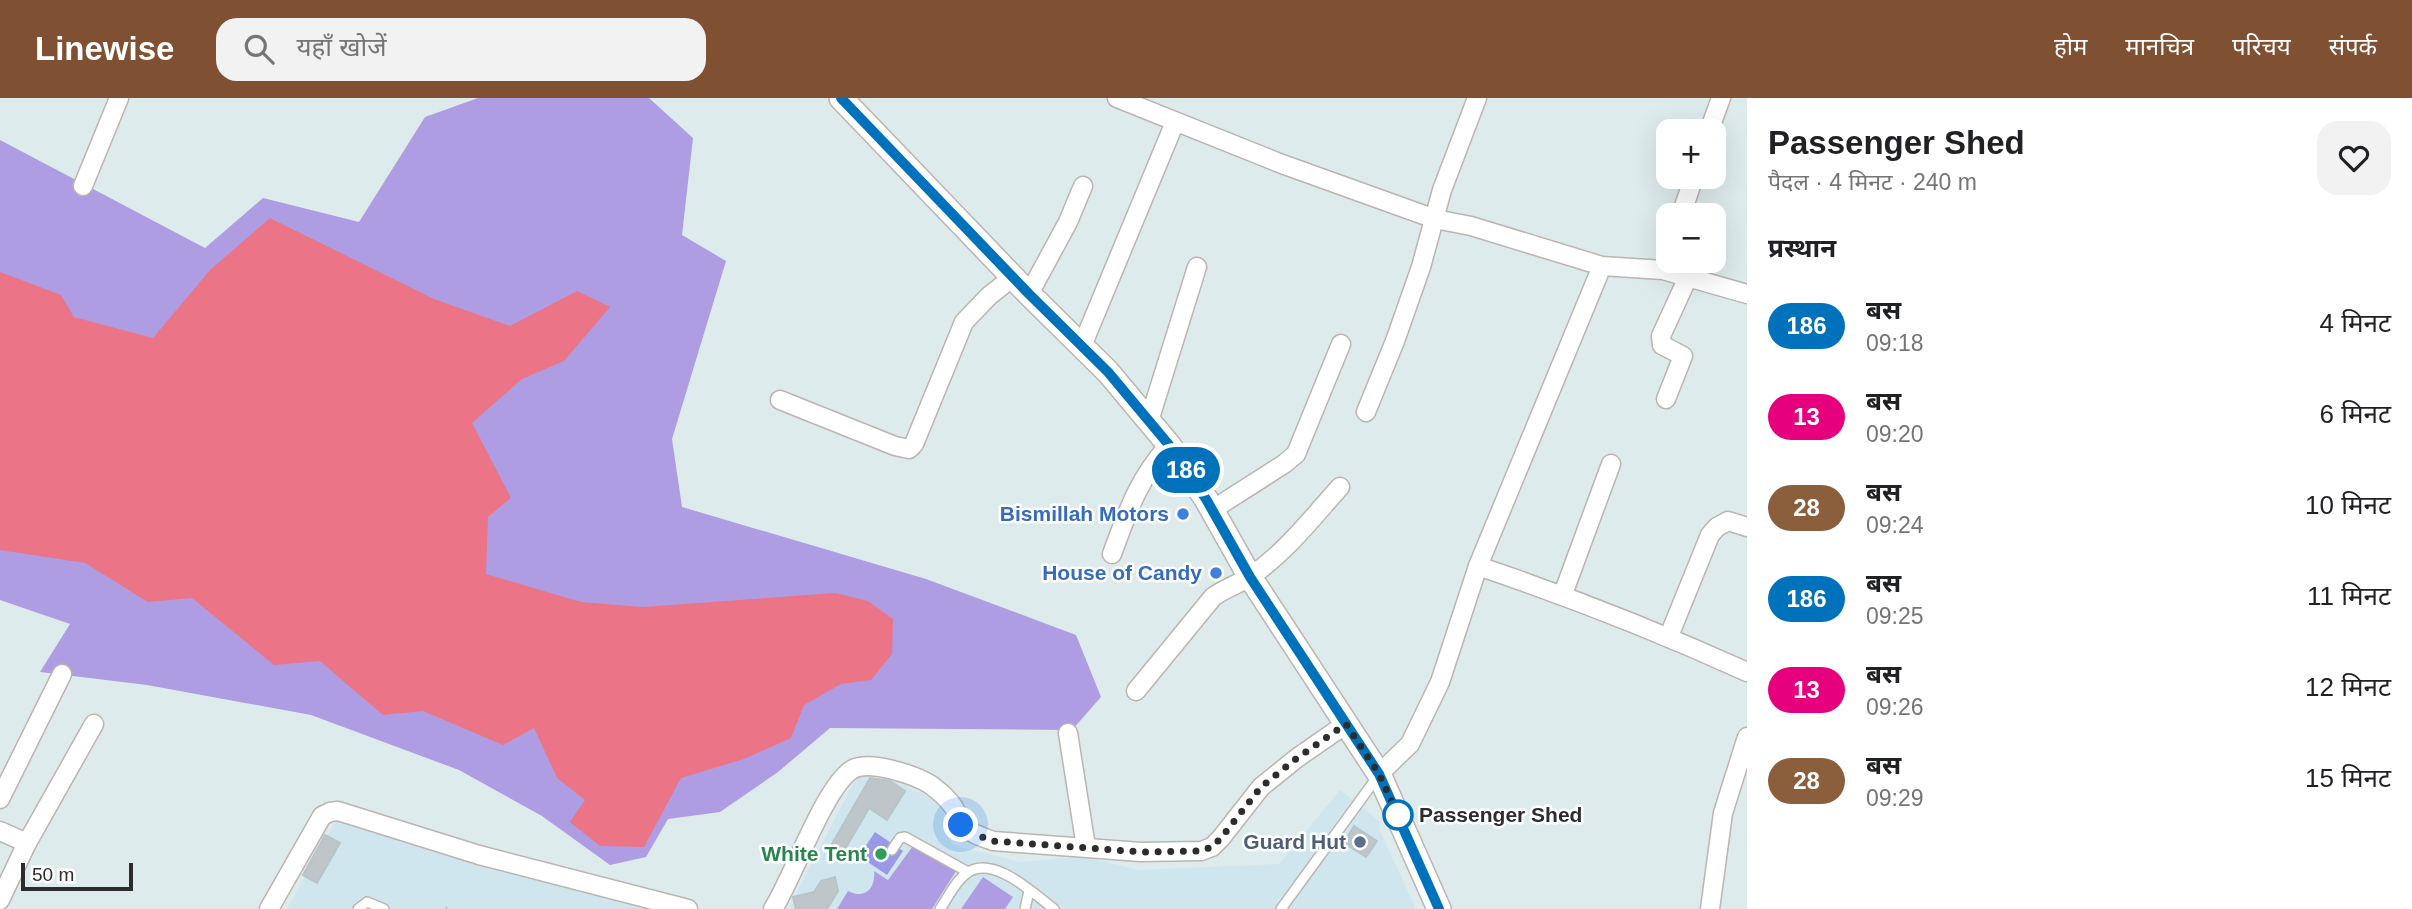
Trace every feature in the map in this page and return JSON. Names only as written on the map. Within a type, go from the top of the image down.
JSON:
[{"type":"main road","points":[[841,98],[1108,372],[1169,445],[1212,510],[1250,577],[1379,774],[1439,909]]},
{"type":"street","points":[[83,186],[119,98]]},
{"type":"street","points":[[1117,98],[1282,164],[1434,219],[1471,226],[1602,266],[1656,264]]},
{"type":"street","points":[[1366,412],[1395,341],[1421,267],[1448,170],[1477,98]]},
{"type":"street","points":[[1713,119],[1721,98]]},
{"type":"street","points":[[1082,346],[1174,122]]},
{"type":"street","points":[[780,400],[895,446],[909,449],[914,444],[964,322],[989,296],[1021,285],[1068,222],[1083,186]]},
{"type":"street","points":[[1379,774],[1410,744],[1440,682],[1478,566],[1602,266]]},
{"type":"street","points":[[1149,421],[1197,267]]},
{"type":"street","points":[[1681,273],[1747,295]]},
{"type":"street","points":[[1666,399],[1683,356],[1662,345],[1661,336],[1688,277]]},
{"type":"street","points":[[1212,510],[1296,454],[1341,344]]},
{"type":"street","points":[[1112,554],[1144,474],[1169,445]]},
{"type":"street","points":[[1563,594],[1611,464]]},
{"type":"street","points":[[1136,691],[1213,597],[1250,577],[1285,547],[1340,487]]},
{"type":"street","points":[[1669,636],[1710,536],[1717,527],[1728,522],[1747,527]]},
{"type":"street","points":[[1478,566],[1563,594],[1669,636],[1747,672]]},
{"type":"street","points":[[0,799],[62,674]]},
{"type":"street","points":[[10,909],[0,901],[27,844],[94,724]]},
{"type":"street","points":[[772,909],[827,801],[842,779],[853,769],[866,766],[906,774],[928,783],[944,795],[955,809],[961,825],[974,834],[993,841],[1167,853],[1200,851],[1212,847],[1221,838],[1261,787],[1346,724]]},
{"type":"street","points":[[1068,733],[1086,847]]},
{"type":"street","points":[[1710,909],[1723,813],[1747,737]]},
{"type":"street","points":[[270,909],[322,816],[338,811],[479,855],[688,909]]},
{"type":"street","points":[[0,831],[27,844]]},
{"type":"lane","points":[[1282,909],[1379,774]]},
{"type":"lane","points":[[892,850],[900,838],[905,837],[968,872]]},
{"type":"lane","points":[[940,909],[968,872],[981,867],[995,869],[1010,876],[1054,909]]},
{"type":"lane","points":[[1025,909],[1029,891]]},
{"type":"lane","points":[[358,909],[368,902],[384,909]]},
{"type":"shaded area","points":[[478,98],[649,98],[693,138],[682,235],[726,261],[672,439],[682,507],[926,579],[1076,635],[1101,697],[1072,730],[830,728],[778,772],[720,812],[668,819],[646,857],[610,865],[542,816],[459,770],[311,715],[147,685],[40,672],[70,624],[0,600],[0,140],[205,248],[263,198],[359,222],[425,117]]},
{"type":"shaded area","points":[[270,218],[434,299],[510,326],[577,291],[610,307],[564,361],[522,379],[472,423],[511,498],[488,517],[486,574],[581,602],[643,607],[835,593],[868,601],[893,619],[892,654],[871,680],[841,684],[804,705],[791,738],[744,759],[681,778],[644,847],[600,846],[570,822],[585,800],[557,778],[534,728],[503,745],[423,711],[383,715],[320,661],[274,665],[192,598],[148,602],[85,563],[0,550],[0,272],[61,295],[74,317],[153,338],[210,270]]},
{"type":"shaded area","points":[[864,772],[896,779],[914,791],[939,795],[952,845],[1020,862],[1085,857],[1138,870],[1279,864],[1340,790],[1380,822],[1379,829],[1416,909],[788,909],[853,784]]},
{"type":"shaded area","points":[[338,817],[670,909],[287,909]]},
{"type":"shaded area","name":"White Tent","points":[[875,832],[903,851],[887,875],[859,856]]},
{"type":"shaded area","points":[[913,846],[956,871],[932,909],[837,909],[848,891],[860,894],[868,891],[873,883],[874,871],[888,880]]},
{"type":"shaded area","points":[[983,877],[1013,897],[1005,909],[961,909]]},
{"type":"building","points":[[870,778],[890,781],[905,791],[887,820],[869,808],[844,851],[832,844]]},
{"type":"building","name":"Guard Hut","points":[[1354,826],[1377,841],[1366,857],[1344,843]]},
{"type":"building","points":[[325,835],[340,843],[317,883],[303,875]]},
{"type":"building","points":[[835,877],[838,891],[827,909],[796,909],[793,897],[814,892],[821,881]]},
{"type":"bus line","name":"186","points":[[841,98],[1029,294],[1108,372],[1169,445],[1206,499],[1250,577],[1379,774],[1439,909]]},
{"type":"place","name":"Bismillah Motors","points":[[1183,514]]},
{"type":"place","name":"House of Candy","points":[[1216,573]]},
{"type":"place","name":"Passenger Shed","points":[[1398,815]]},
{"type":"place","name":"Guard Hut","points":[[1360,842]]},
{"type":"place","name":"White Tent","points":[[881,854]]},
{"type":"route","points":[[961,825],[974,834],[993,841],[1142,852],[1200,851],[1212,847],[1221,838],[1261,787],[1346,724],[1379,774],[1398,815]]}]
